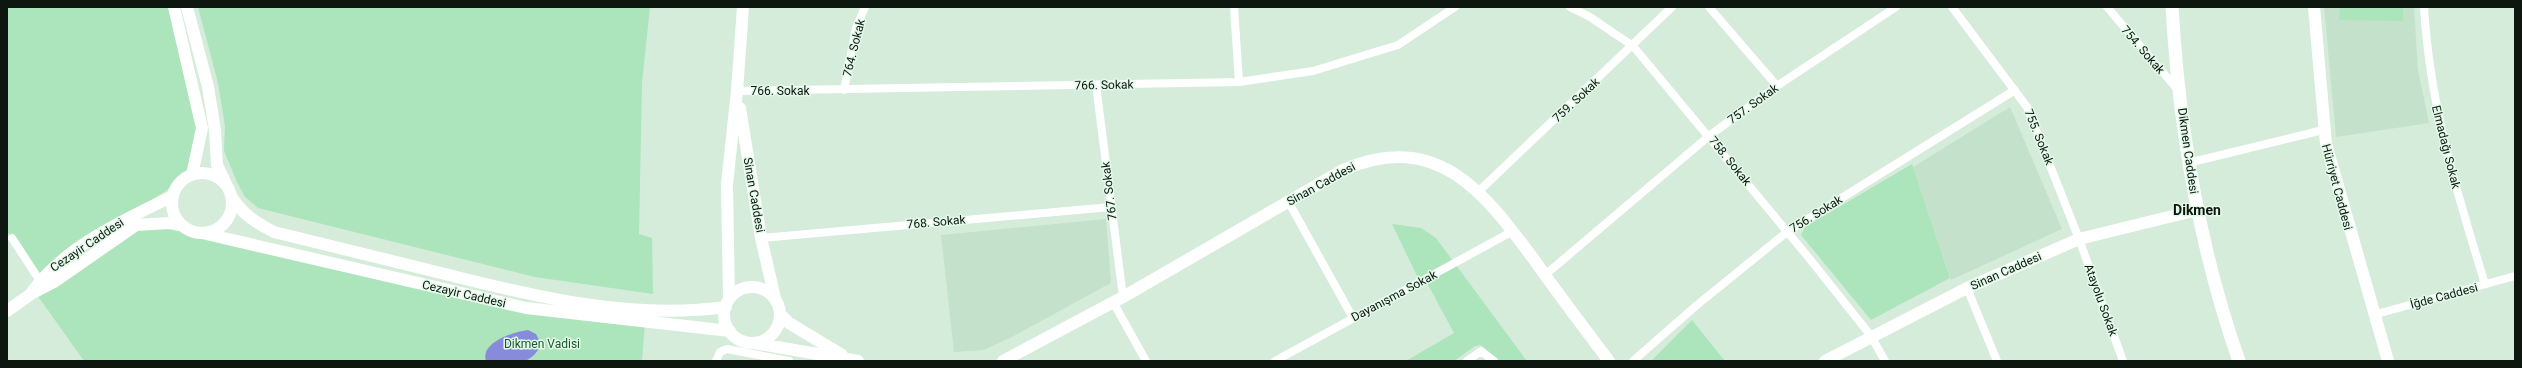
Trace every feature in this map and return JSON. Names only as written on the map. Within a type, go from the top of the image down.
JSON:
[{"type":"main road","points":[[174,7],[202,128],[192,175]]},
{"type":"main road","points":[[187,7],[208,87],[215,130],[217,165],[229,191],[232,205],[224,222],[217,228],[202,233],[189,230],[183,226],[175,216],[172,206],[173,196],[177,187],[192,175],[212,175],[229,191]]},
{"type":"main road","name":"Sinan Caddesi","points":[[728,303],[727,184],[737,91],[743,7]]},
{"type":"main road","name":"Dikmen Caddesi","points":[[2172,7],[2188,163],[2197,210],[2224,317],[2240,361]]},
{"type":"main road","name":"Hürriyet Caddesi","points":[[2314,7],[2323,130],[2335,182],[2373,315],[2388,361]]},
{"type":"main road","name":"Sinan Caddesi","points":[[737,91],[762,238],[774,298]]},
{"type":"main road","name":"Sinan Caddesi","points":[[1003,361],[1118,299],[1343,170],[1384,157],[1410,157],[1432,161],[1464,179],[1479,191],[1513,231],[1609,361]]},
{"type":"main road","name":"Cezayir Caddesi","points":[[229,191],[240,210],[253,222],[274,232],[530,295],[730,332]]},
{"type":"main road","name":"Cezayir Caddesi","points":[[7,311],[30,294],[46,279],[108,229],[173,196]]},
{"type":"main road","name":"Sinan Caddesi","points":[[1825,361],[1871,336],[1967,288],[2079,238],[2197,210]]},
{"type":"main road","name":"Cezayir Caddesi","points":[[46,279],[115,239],[136,225],[169,223],[183,226]]},
{"type":"main road","name":"Cezayir Caddesi","points":[[202,233],[526,308],[640,316],[695,311],[728,303]]},
{"type":"main road","points":[[752,287],[768,292],[774,298],[780,314],[789,323],[850,360],[736,338],[730,332],[725,320],[728,303],[736,292],[752,287]]},
{"type":"main road","points":[[753,342],[762,341],[775,330],[780,314]]},
{"type":"street","name":"764. Sokak","points":[[844,90],[856,28],[865,7]]},
{"type":"street","points":[[1234,7],[1239,82]]},
{"type":"street","name":"766. Sokak","points":[[737,91],[1239,82],[1313,71],[1398,45],[1455,7]]},
{"type":"street","name":"758. Sokak","points":[[1570,7],[1590,17],[1633,46],[1709,136],[1871,336],[1885,361]]},
{"type":"street","name":"759. Sokak","points":[[1479,191],[1633,46],[1672,7]]},
{"type":"street","points":[[1709,7],[1777,86]]},
{"type":"street","name":"757. Sokak","points":[[1545,275],[1709,136],[1777,86],[1896,7]]},
{"type":"street","name":"755. Sokak","points":[[1952,7],[2027,107],[2079,238]]},
{"type":"street","name":"754. Sokak","points":[[2107,7],[2180,92]]},
{"type":"street","name":"Elmadağı Sokak","points":[[2424,7],[2431,82],[2449,166],[2485,284]]},
{"type":"street","name":"767. Sokak","points":[[1096,85],[1111,207],[1118,299]]},
{"type":"street","name":"756. Sokak","points":[[1633,361],[1697,305],[1787,232],[2015,90]]},
{"type":"street","points":[[2188,163],[2323,130]]},
{"type":"street","points":[[1288,201],[1352,318]]},
{"type":"street","name":"768. Sokak","points":[[762,238],[1111,207]]},
{"type":"street","name":"Dayanışma Sokak","points":[[1275,361],[1288,358],[1352,318],[1513,231]]},
{"type":"street","points":[[12,238],[46,279]]},
{"type":"street","name":"Atayolu Sokak","points":[[2079,238],[2122,361]]},
{"type":"street","name":"İğde Caddesi","points":[[2373,315],[2515,276]]},
{"type":"street","points":[[1967,288],[1997,361]]},
{"type":"street","points":[[1118,299],[1146,361]]},
{"type":"street","points":[[716,361],[720,352],[726,349],[789,361]]},
{"type":"street","points":[[1467,361],[1481,351],[1494,361]]},
{"type":"shaded area","points":[[2324,7],[2414,7],[2418,70],[2429,123],[2336,137]]},
{"type":"shaded area","points":[[2010,107],[2062,229],[1951,280],[1913,167]]},
{"type":"shaded area","points":[[1106,219],[1111,283],[1010,338],[983,350],[954,352],[941,235]]},
{"type":"green space","points":[[7,7],[174,7],[202,128],[197,154],[184,179],[116,223],[40,281],[7,231]]},
{"type":"green space","points":[[198,7],[650,7],[642,83],[639,234],[652,238],[653,294],[535,277],[258,208],[245,197],[224,151],[225,126],[218,83]]},
{"type":"green space","points":[[2340,7],[2403,7],[2403,21],[2339,20]]},
{"type":"green space","points":[[1912,164],[1950,278],[1871,320],[1801,235],[1805,227]]},
{"type":"green space","points":[[1392,224],[1421,228],[1436,238],[1527,361],[1498,361],[1481,345],[1475,346],[1454,361],[1406,361],[1454,333],[1425,279],[1420,282]]},
{"type":"green space","name":"Dikmen Vadisi","points":[[136,225],[183,226],[199,233],[525,308],[645,322],[642,361],[84,361],[35,292]]},
{"type":"green space","points":[[1692,320],[1725,361],[1651,361]]},
{"type":"water","points":[[528,330],[536,334],[541,344],[537,352],[530,358],[525,361],[486,361],[488,348],[493,343],[515,333]]},
{"type":"district","name":"Dikmen","points":[[2197,210]]}]
